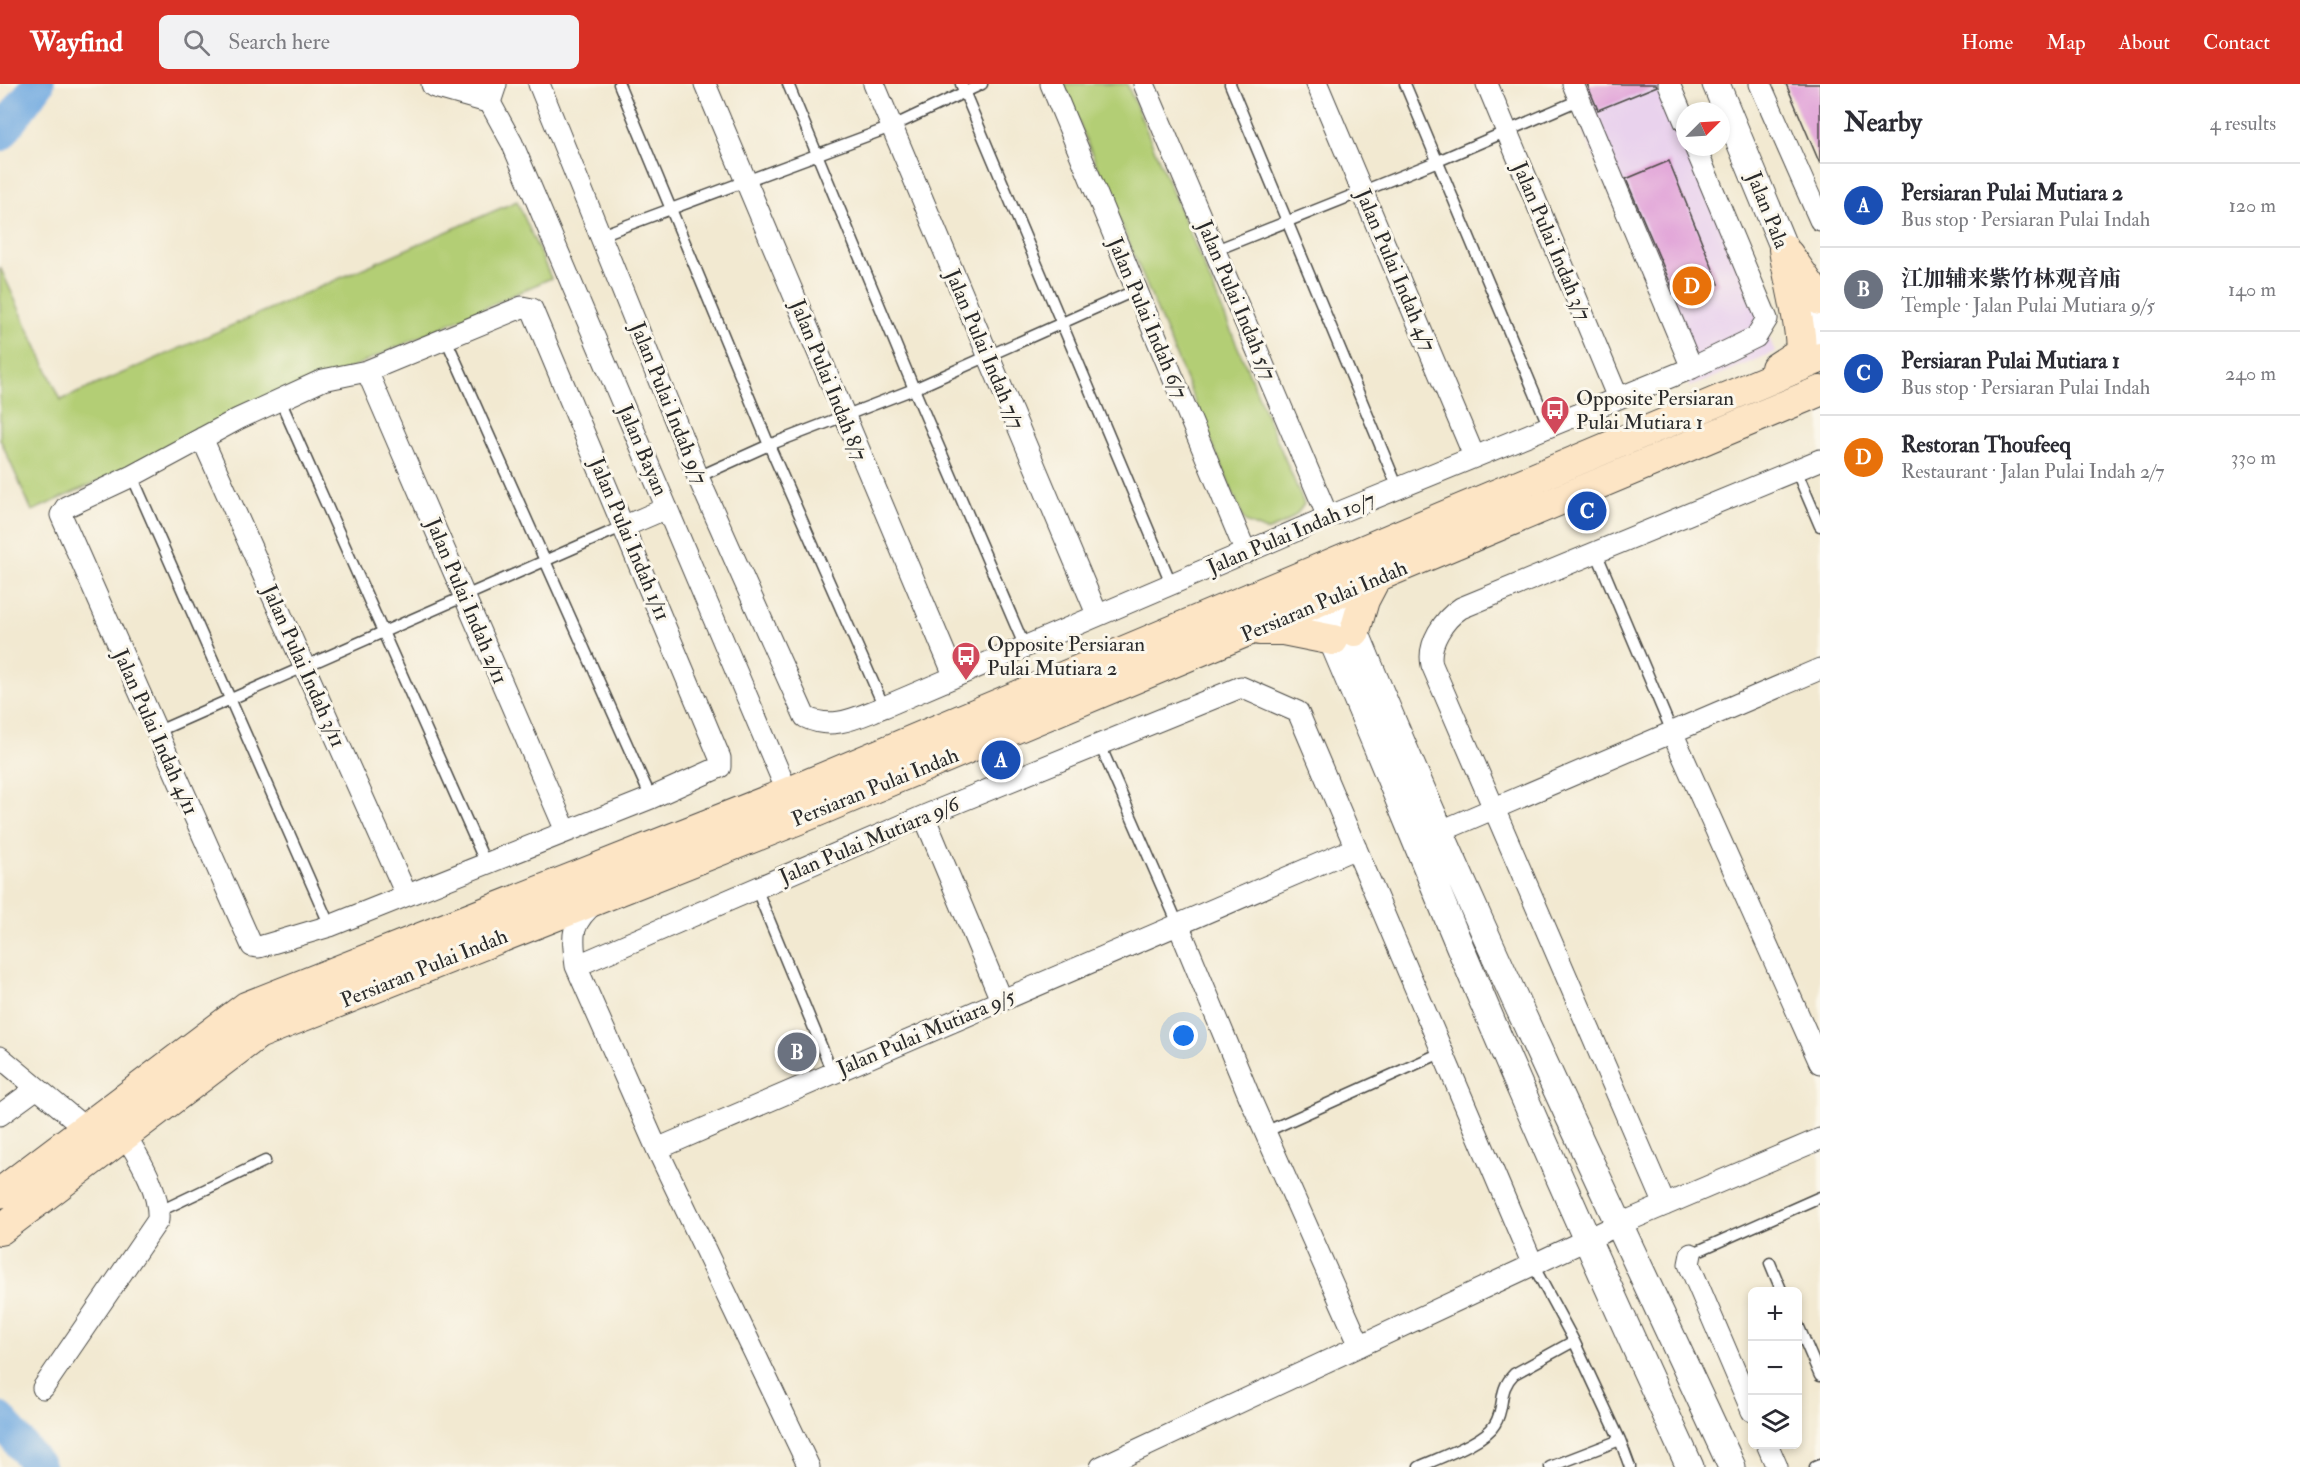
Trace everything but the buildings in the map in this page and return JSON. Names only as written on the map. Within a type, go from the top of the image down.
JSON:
[{"type":"main road","points":[[1784,249],[1820,300]]},
{"type":"main road","points":[[1732,395],[1802,349],[1784,249]]},
{"type":"main road","name":"Persiaran Pulai Indah","points":[[10,1222],[258,1034],[604,896],[793,806],[1316,570],[1820,357]]},
{"type":"main road","name":"Persiaran Pulai Indah","points":[[0,1193],[246,1007],[793,806],[1254,630],[1820,391]]},
{"type":"main road","points":[[1254,630],[1283,630],[1344,636],[1375,579]]},
{"type":"main road","points":[[10,1222],[76,1150],[85,1128],[95,1129],[114,1124],[186,1088]]},
{"type":"street","points":[[435,84],[490,92]]},
{"type":"street","name":"Jalan Pulai Indah 8/7","points":[[705,84],[954,675]]},
{"type":"street","name":"Jalan Pulai Indah 7/7","points":[[874,84],[1097,614]]},
{"type":"street","name":"Jalan Pulai Indah 6/7","points":[[1051,84],[1245,553]]},
{"type":"street","name":"Jalan Pulai Indah 5/7","points":[[1144,84],[1328,517]]},
{"type":"street","name":"Jalan Pulai Indah 4/7","points":[[1317,84],[1474,456]]},
{"type":"street","name":"Jalan Pulai Indah 3/7","points":[[1487,84],[1618,398]]},
{"type":"street","points":[[1669,84],[1677,102]]},
{"type":"street","name":"Jalan Pala","points":[[1716,84],[1820,335]]},
{"type":"street","points":[[1760,84],[1820,220]]},
{"type":"street","name":"Jalan Pulai Indah 9/7","points":[[539,86],[698,477],[805,717]]},
{"type":"street","name":"Jalan Bayan","points":[[490,92],[793,806]]},
{"type":"street","points":[[1576,92],[1692,368]]},
{"type":"street","name":"Jalan Pulai Indah 10/7","points":[[805,717],[819,724],[846,722],[884,707],[1024,645],[1328,517],[1692,368],[1756,337],[1767,319],[1699,156]]},
{"type":"street","name":"Jalan Pulai Indah 1/11","points":[[446,339],[522,307],[532,309],[625,526],[720,758],[717,770],[651,798]]},
{"type":"street","points":[[132,476],[202,438],[323,380],[367,371],[446,339]]},
{"type":"street","name":"Jalan Pulai Indah 2/11","points":[[367,371],[566,831]]},
{"type":"street","name":"Jalan Pulai Indah 3/11","points":[[202,438],[406,894]]},
{"type":"street","points":[[1665,1205],[1432,664],[1430,651],[1448,618],[1461,608],[1820,460]]},
{"type":"street","name":"Jalan Pulai Indah 4/11","points":[[132,476],[66,507],[61,515],[62,519],[249,944],[259,947],[330,926]]},
{"type":"street","points":[[625,526],[667,508]]},
{"type":"street","points":[[1316,570],[1344,636],[1468,967],[1587,1240],[1690,1467]]},
{"type":"street","points":[[1344,636],[1387,714],[1439,832],[1732,1467]]},
{"type":"street","points":[[1439,832],[1820,669]]},
{"type":"street","name":"Jalan Pulai Mutiara 9/6","points":[[576,966],[924,816],[1241,687],[1298,712],[1356,848]]},
{"type":"street","points":[[1672,732],[1820,1063]]},
{"type":"street","points":[[330,926],[651,798]]},
{"type":"street","points":[[924,816],[1000,1000]]},
{"type":"street","points":[[1356,848],[1533,1265]]},
{"type":"street","name":"Jalan Pulai Mutiara 9/5","points":[[657,1149],[1356,848]]},
{"type":"street","points":[[604,896],[578,921],[572,938],[576,966],[657,1149],[809,1467]]},
{"type":"street","points":[[1178,924],[1265,1132],[1360,1346]]},
{"type":"street","points":[[0,1057],[85,1128]]},
{"type":"street","points":[[0,1115],[37,1088]]},
{"type":"street","points":[[43,1388],[158,1221],[158,1212],[141,1160],[126,1136]]},
{"type":"street","points":[[1101,1467],[1620,1224],[1820,1139]]},
{"type":"street","points":[[1691,1254],[1689,1264],[1748,1402]]},
{"type":"street","points":[[1769,1449],[1777,1467]]},
{"type":"lane","points":[[619,84],[673,208],[768,445],[884,707]]},
{"type":"lane","points":[[788,84],[914,389],[1024,645]]},
{"type":"lane","points":[[601,234],[891,127],[962,88],[982,84]]},
{"type":"lane","points":[[1230,84],[1398,488]]},
{"type":"lane","points":[[1405,84],[1549,427]]},
{"type":"lane","points":[[962,88],[1172,583]]},
{"type":"lane","points":[[1216,250],[1438,161],[1576,92]]},
{"type":"lane","points":[[698,477],[768,445],[844,417],[989,357],[1136,290]]},
{"type":"lane","points":[[446,339],[543,561],[651,798]]},
{"type":"lane","points":[[280,400],[486,864]]},
{"type":"lane","points":[[1796,470],[1820,526]]},
{"type":"lane","points":[[132,476],[330,926]]},
{"type":"lane","points":[[156,732],[625,526]]},
{"type":"lane","points":[[1596,552],[1672,732]]},
{"type":"lane","points":[[1100,745],[1178,924]]},
{"type":"lane","points":[[756,888],[832,1072]]},
{"type":"lane","points":[[1265,1132],[1443,1052]]},
{"type":"lane","points":[[158,1212],[265,1161]]},
{"type":"lane","points":[[1691,1254],[1820,1197]]},
{"type":"lane","points":[[1770,1263],[1780,1287]]},
{"type":"lane","points":[[1533,1265],[1574,1341],[1620,1440],[1630,1467]]},
{"type":"lane","points":[[1802,1336],[1820,1376]]},
{"type":"lane","points":[[1419,1467],[1484,1436],[1495,1426],[1507,1382],[1515,1374],[1574,1341]]},
{"type":"lane","points":[[1554,1466],[1620,1440]]},
{"type":"lane","points":[[1815,1467],[1820,1465]]},
{"type":"shaded area","points":[[1564,84],[1664,84],[1676,113],[1676,156],[1694,156],[1775,352],[1690,387]]},
{"type":"green space","points":[[1063,84],[1127,84],[1304,504],[1292,518],[1283,524],[1266,531],[1245,522]]},
{"type":"green space","points":[[517,201],[551,278],[32,511],[0,439],[0,267],[61,400]]},
{"type":"waterway","points":[[0,135],[38,84]]},
{"type":"waterway","points":[[0,1419],[39,1467]]},
{"type":"place","name":"Restoran Thoufeeq","points":[[1692,286]]},
{"type":"place","name":"Opposite Persiaran Pulai Mutiara 1","points":[[1555,436]]},
{"type":"place","name":"Persiaran Pulai Mutiara 1","points":[[1587,511]]},
{"type":"place","name":"Opposite Persiaran Pulai Mutiara 2","points":[[966,682]]},
{"type":"place","name":"Persiaran Pulai Mutiara 2","points":[[1001,760]]},
{"type":"place","name":"江加辅来紫竹林观音庙","points":[[797,1052]]}]
